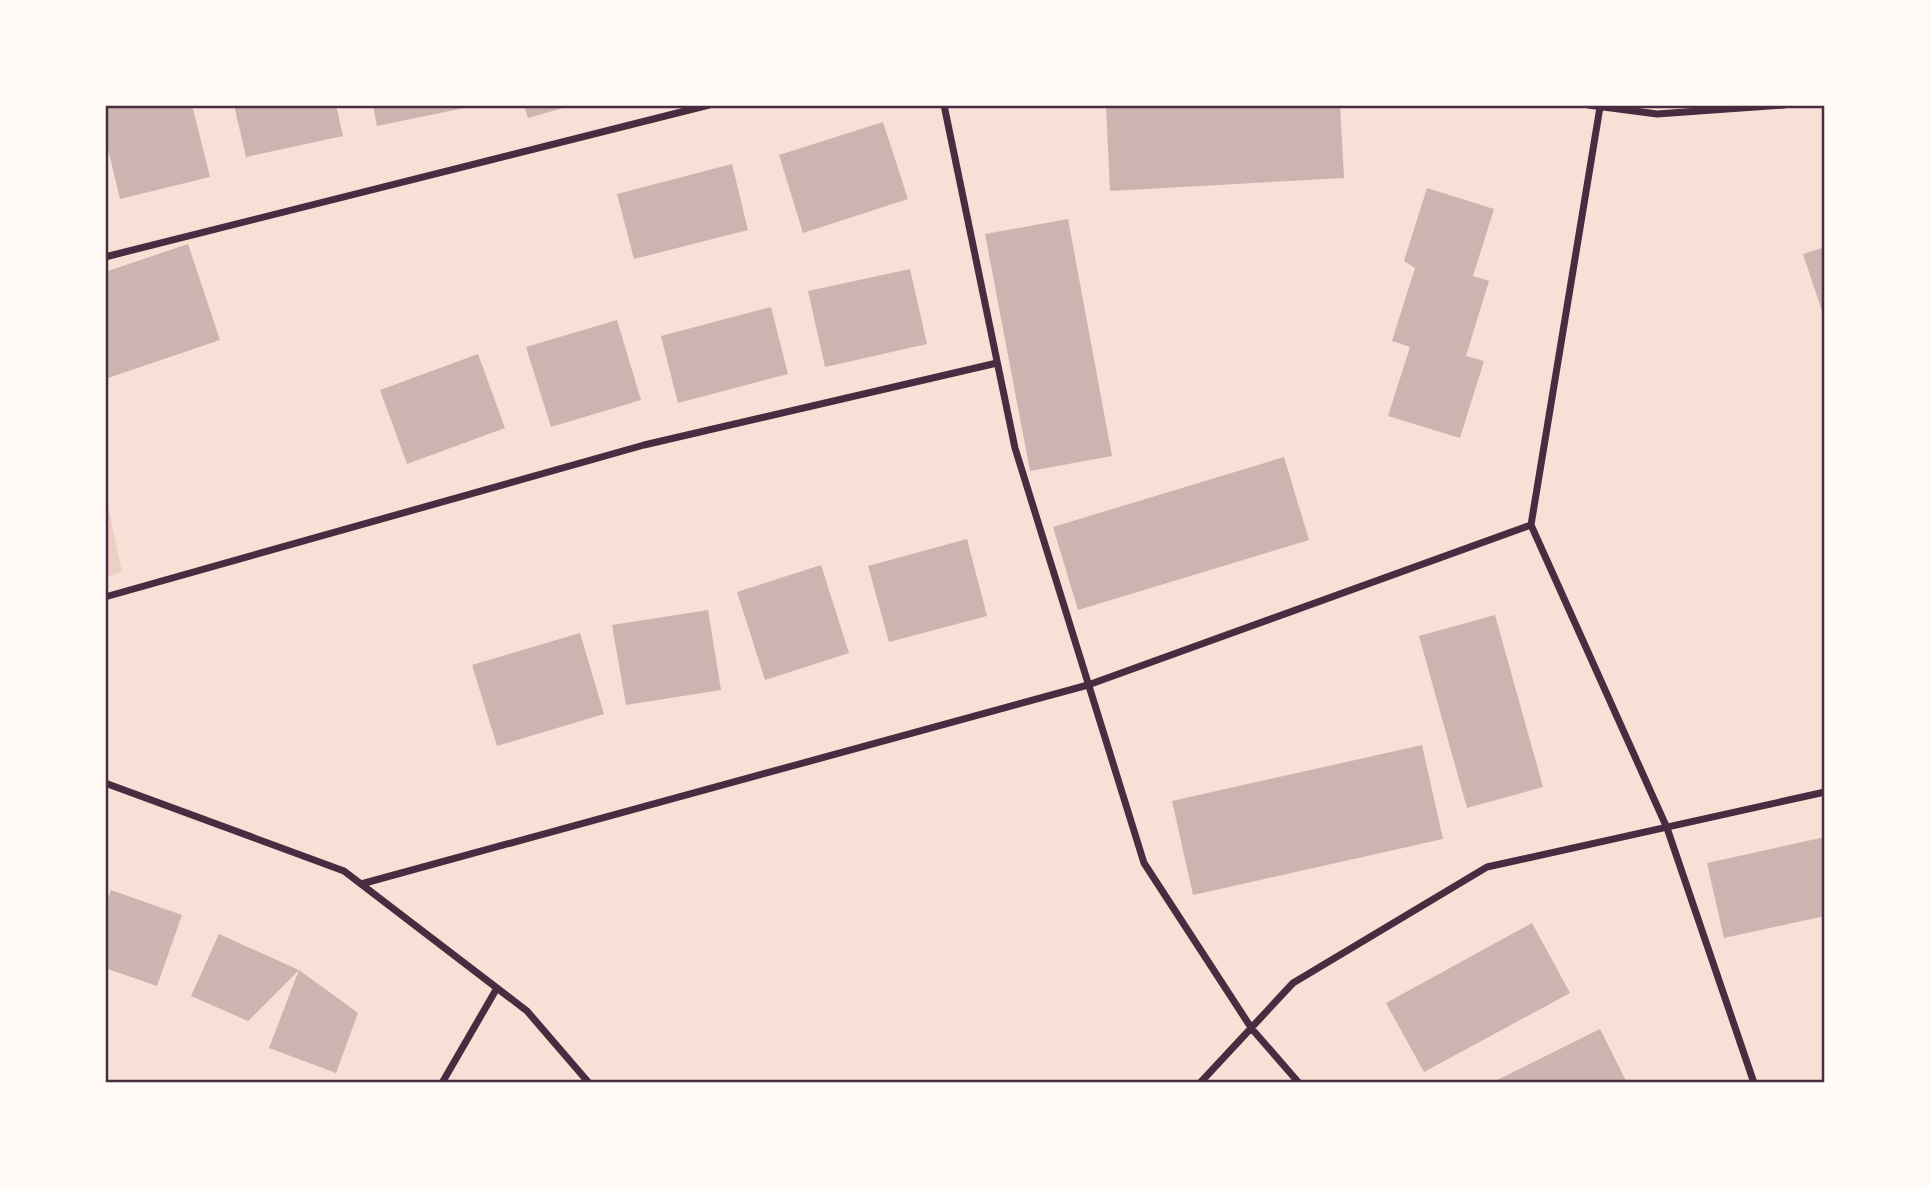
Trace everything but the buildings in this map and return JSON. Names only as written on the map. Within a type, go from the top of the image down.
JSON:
[{"type":"street","points":[[105,257],[709,105]]},
{"type":"street","points":[[1588,105],[1657,114],[1784,105]]},
{"type":"street","points":[[947,106],[1014,448],[1144,863],[1252,1029],[1299,1083]]},
{"type":"street","points":[[1600,107],[1531,525],[1667,828],[1754,1083]]},
{"type":"street","points":[[105,597],[645,445],[997,363]]},
{"type":"street","points":[[361,884],[1088,685],[1531,525]]},
{"type":"street","points":[[105,783],[344,871],[527,1011],[589,1083]]},
{"type":"street","points":[[1200,1083],[1293,983],[1487,867],[1825,792]]},
{"type":"street","points":[[442,1083],[497,988]]},
{"type":"shaded area","points":[[105,492],[122,572],[105,577]]}]
